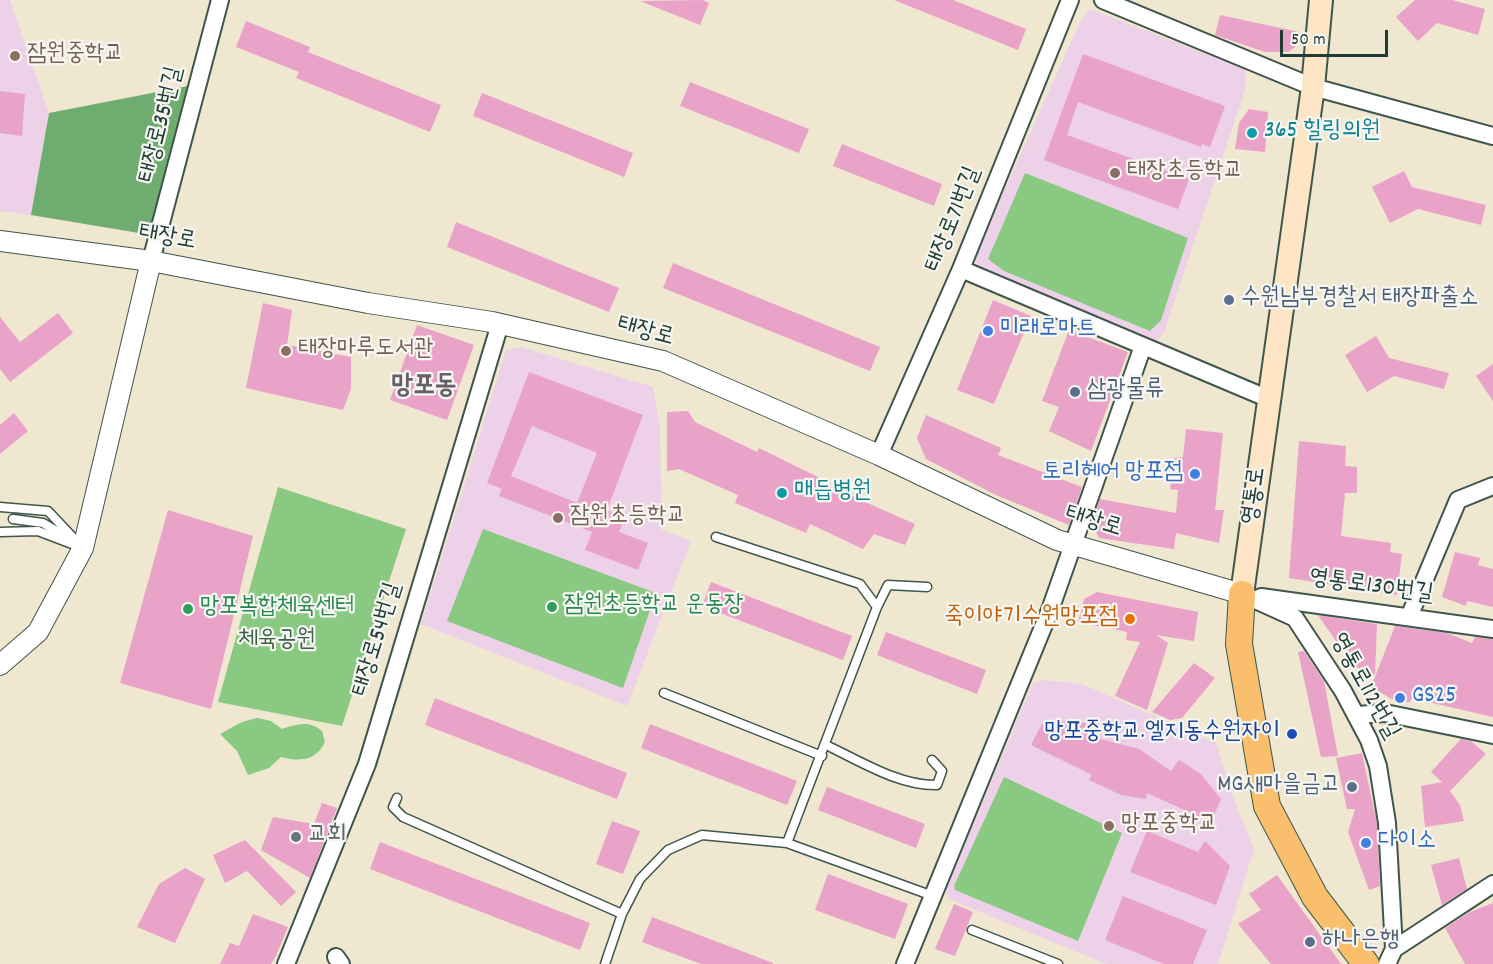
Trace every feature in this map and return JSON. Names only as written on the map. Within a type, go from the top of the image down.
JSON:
[{"type":"main road","name":"영통로","points":[[1321,0],[1313,87],[1242,594],[1239,644],[1266,806],[1315,897],[1366,964]]},
{"type":"street","name":"태장로35번길","points":[[151,261],[220,0]]},
{"type":"street","name":"태장로71번길","points":[[879,455],[961,270],[1070,0]]},
{"type":"street","points":[[1112,1],[1313,87],[1493,136]]},
{"type":"street","name":"태장로","points":[[0,241],[151,261],[368,303],[500,324],[663,361],[879,455],[1057,540],[1242,594]]},
{"type":"street","points":[[0,665],[38,632],[83,548],[151,261]]},
{"type":"street","points":[[961,270],[1269,399]]},
{"type":"street","name":"태장로54번길","points":[[286,964],[367,764],[500,324]]},
{"type":"street","points":[[905,964],[1046,621],[1143,346]]},
{"type":"street","points":[[1409,617],[1458,500],[1493,486]]},
{"type":"street","name":"영통로130번길","points":[[1242,594],[1493,629]]},
{"type":"street","name":"영통로112번길","points":[[1242,594],[1295,618],[1357,715],[1372,749],[1384,794],[1390,956]]},
{"type":"street","points":[[1357,715],[1385,713],[1493,735]]},
{"type":"street","points":[[1390,956],[1493,884]]},
{"type":"lane","points":[[0,507],[48,511],[83,548]]},
{"type":"lane","points":[[13,519],[43,523],[83,548]]},
{"type":"lane","points":[[0,532],[38,531],[83,548]]},
{"type":"lane","points":[[716,537],[860,584],[877,607]]},
{"type":"lane","points":[[788,843],[877,607],[888,585],[927,587]]},
{"type":"lane","points":[[664,693],[822,756]]},
{"type":"lane","points":[[826,745],[873,768],[921,786],[937,785],[942,771],[932,760]]},
{"type":"lane","points":[[397,798],[393,807],[403,818],[622,914]]},
{"type":"lane","points":[[605,964],[622,914],[640,879],[668,850],[702,835],[788,843],[933,896]]},
{"type":"lane","points":[[972,930],[1058,964]]},
{"type":"shaded area","name":"잠원중학교","points":[[0,0],[10,0],[49,113],[31,215],[0,211]]},
{"type":"shaded area","name":"태장초등학교","points":[[1090,9],[1245,69],[1245,90],[1164,332],[1155,342],[978,270],[975,256],[1080,22]]},
{"type":"shaded area","name":"잠원초등학교","points":[[521,347],[653,387],[660,427],[662,530],[691,541],[627,706],[421,624],[506,350]]},
{"type":"shaded area","name":"망포중학교","points":[[1043,680],[1082,684],[1216,743],[1235,803],[1254,849],[1218,964],[1106,964],[949,899],[945,891],[1033,683]]},
{"type":"green space","points":[[188,86],[151,235],[31,215],[49,113]]},
{"type":"green space","points":[[1025,173],[1188,238],[1161,320],[1150,331],[1004,271],[988,259]]},
{"type":"green space","name":"체육공원","points":[[278,487],[406,529],[342,726],[218,702]]},
{"type":"green space","name":"잠원초등학교 운동장","points":[[483,529],[656,593],[623,688],[447,621]]},
{"type":"green space","points":[[257,718],[271,721],[282,729],[298,725],[312,725],[322,731],[325,742],[312,756],[300,759],[281,757],[269,768],[248,775],[237,751],[220,734],[242,722]]},
{"type":"green space","points":[[1004,777],[1122,833],[1078,941],[955,890],[954,886]]},
{"type":"building","points":[[702,0],[709,3],[700,25],[640,1]]},
{"type":"building","points":[[894,0],[953,0],[1026,29],[1018,50]]},
{"type":"building","points":[[1415,0],[1452,0],[1485,9],[1478,35],[1437,23],[1418,41],[1396,17]]},
{"type":"building","points":[[1220,15],[1299,32],[1295,47],[1288,52],[1265,52],[1215,35]]},
{"type":"building","points":[[246,21],[310,47],[308,52],[441,105],[430,132],[296,78],[299,72],[236,47]]},
{"type":"building","points":[[1083,54],[1225,106],[1210,147],[1202,144],[1201,147],[1078,102],[1067,135],[1189,179],[1178,209],[1044,160]]},
{"type":"building","points":[[690,82],[809,129],[799,153],[680,106]]},
{"type":"building","points":[[0,91],[25,94],[22,136],[0,133]]},
{"type":"building","points":[[482,93],[633,153],[624,177],[473,116]]},
{"type":"building","name":"365 힐링의원","points":[[1249,109],[1268,112],[1265,152],[1235,149],[1239,123]]},
{"type":"building","points":[[842,144],[942,184],[934,206],[833,166]]},
{"type":"building","points":[[1404,171],[1412,187],[1486,205],[1481,225],[1418,209],[1390,223],[1372,187]]},
{"type":"building","points":[[456,222],[619,288],[609,312],[447,247]]},
{"type":"building","points":[[673,263],[880,347],[870,371],[663,288]]},
{"type":"building","points":[[993,300],[1031,316],[994,404],[957,390]]},
{"type":"building","name":"태장마루도서관","points":[[263,303],[292,310],[287,345],[351,357],[351,389],[343,410],[246,388]]},
{"type":"building","points":[[58,313],[73,333],[10,382],[0,369],[0,317],[20,342]]},
{"type":"building","points":[[417,325],[474,345],[447,420],[390,400]]},
{"type":"building","points":[[1069,330],[1128,352],[1091,451],[1049,431],[1059,407],[1042,401]]},
{"type":"building","points":[[1376,336],[1389,358],[1449,373],[1444,389],[1394,376],[1367,392],[1345,355]]},
{"type":"building","points":[[1493,364],[1493,401],[1476,376]]},
{"type":"building","points":[[529,372],[643,415],[607,510],[625,517],[619,532],[648,543],[638,570],[585,550],[592,532],[499,496],[502,489],[487,483]],"holes":[[[532,426],[597,453],[577,503],[511,476]]]},
{"type":"building","points":[[688,411],[695,422],[757,452],[759,448],[830,483],[829,486],[915,524],[905,545],[874,534],[863,549],[810,524],[806,533],[735,503],[738,495],[679,469],[667,471],[667,412]]},
{"type":"building","points":[[14,413],[28,431],[0,454],[0,425]]},
{"type":"building","points":[[926,415],[1001,448],[998,455],[1082,487],[1069,525],[996,495],[926,459],[917,438]]},
{"type":"building","points":[[1186,429],[1223,433],[1215,510],[1224,510],[1219,543],[1176,533],[1174,549],[1099,538],[1092,524],[1100,499],[1176,513],[1178,490],[1170,489],[1174,458],[1183,457]]},
{"type":"building","points":[[1299,441],[1346,446],[1345,466],[1357,467],[1357,493],[1345,493],[1341,536],[1391,543],[1390,552],[1402,554],[1397,595],[1289,578]]},
{"type":"building","name":"망포복합체육센터","points":[[168,510],[253,536],[211,709],[120,683]]},
{"type":"building","points":[[1455,552],[1480,558],[1478,565],[1493,569],[1493,607],[1467,601],[1466,606],[1442,597]]},
{"type":"building","points":[[711,582],[852,636],[843,660],[702,606]]},
{"type":"building","points":[[1097,592],[1198,612],[1194,641],[1156,635],[1168,643],[1147,710],[1115,696],[1140,642],[1126,640],[1127,632],[1078,622],[1084,599]]},
{"type":"building","points":[[1318,615],[1377,624],[1375,675],[1353,666]]},
{"type":"building","points":[[1395,626],[1447,633],[1472,643],[1475,637],[1493,639],[1493,717],[1428,702],[1414,694],[1410,702],[1397,702],[1371,687]]},
{"type":"building","points":[[886,632],[986,670],[977,694],[877,655]]},
{"type":"building","points":[[1304,651],[1324,681],[1338,756],[1321,757],[1298,652]]},
{"type":"building","points":[[1194,663],[1215,678],[1182,718],[1170,720],[1152,712]]},
{"type":"building","points":[[435,698],[627,773],[617,799],[425,725]]},
{"type":"building","points":[[1076,721],[1100,727],[1097,738],[1139,749],[1171,771],[1179,760],[1201,774],[1221,799],[1211,822],[1147,793],[1146,799],[1121,795],[1089,780],[1092,775],[1031,745],[1042,724],[1051,728],[1054,722]]},
{"type":"building","points":[[650,724],[797,781],[787,805],[641,748]]},
{"type":"building","points":[[1461,739],[1471,741],[1486,754],[1450,791],[1460,805],[1464,821],[1425,827],[1421,786],[1442,782],[1431,772]]},
{"type":"building","points":[[1362,753],[1377,824],[1380,886],[1369,890],[1348,832],[1355,809],[1347,809],[1336,758]]},
{"type":"building","points":[[827,787],[925,824],[916,848],[818,810]]},
{"type":"building","name":"교회","points":[[322,803],[337,808],[310,878],[261,850],[273,817],[314,824]]},
{"type":"building","points":[[612,821],[640,831],[623,874],[596,864]]},
{"type":"building","points":[[1147,831],[1198,852],[1205,841],[1230,866],[1216,905],[1130,872]]},
{"type":"building","points":[[245,840],[296,892],[281,906],[247,871],[225,883],[213,855]]},
{"type":"building","points":[[380,842],[590,923],[580,950],[370,869]]},
{"type":"building","points":[[1459,858],[1467,889],[1442,905],[1431,865]]},
{"type":"building","points":[[185,868],[205,879],[175,943],[137,927],[159,884]]},
{"type":"building","points":[[828,874],[908,904],[895,939],[815,910]]},
{"type":"building","points":[[1277,875],[1341,964],[1271,964],[1238,924],[1261,910],[1249,894]]},
{"type":"building","points":[[1123,896],[1207,930],[1193,964],[1164,964],[1105,940]]},
{"type":"building","points":[[1493,903],[1493,964],[1465,964],[1445,928],[1470,912]]},
{"type":"building","points":[[954,904],[973,912],[955,956],[935,949]]},
{"type":"building","points":[[253,914],[288,927],[271,964],[220,964],[230,943],[239,946]]},
{"type":"building","points":[[652,917],[773,964],[701,964],[642,942]]},
{"type":"place","name":"잠원중학교","points":[[15,56]]},
{"type":"place","name":"365 힐링의원","points":[[1252,133]]},
{"type":"place","name":"태장초등학교","points":[[1115,173]]},
{"type":"place","name":"수원남부경찰서 태장파출소","points":[[1229,300]]},
{"type":"place","name":"미래로마트","points":[[988,331]]},
{"type":"place","name":"태장마루도서관","points":[[286,351]]},
{"type":"place","name":"삼광물류","points":[[1075,392]]},
{"type":"place","name":"토리헤어 망포점","points":[[1195,474]]},
{"type":"place","name":"매듭병원","points":[[782,493]]},
{"type":"place","name":"잠원초등학교","points":[[558,518]]},
{"type":"place","name":"잠원초등학교 운동장","points":[[552,607]]},
{"type":"place","name":"망포복합체육센터","points":[[188,609]]},
{"type":"place","name":"죽이야기수원망포점","points":[[1130,619]]},
{"type":"place","name":"GS25","points":[[1400,698]]},
{"type":"place","name":"망포중학교.엘지동수원자이","points":[[1292,734]]},
{"type":"place","name":"MG새마을금고","points":[[1352,787]]},
{"type":"place","name":"망포중학교","points":[[1109,826]]},
{"type":"place","name":"교회","points":[[296,837]]},
{"type":"place","name":"다이소","points":[[1366,843]]},
{"type":"place","name":"하나은행","points":[[1310,942]]},
{"type":"district","name":"망포동","points":[[424,388]]}]
